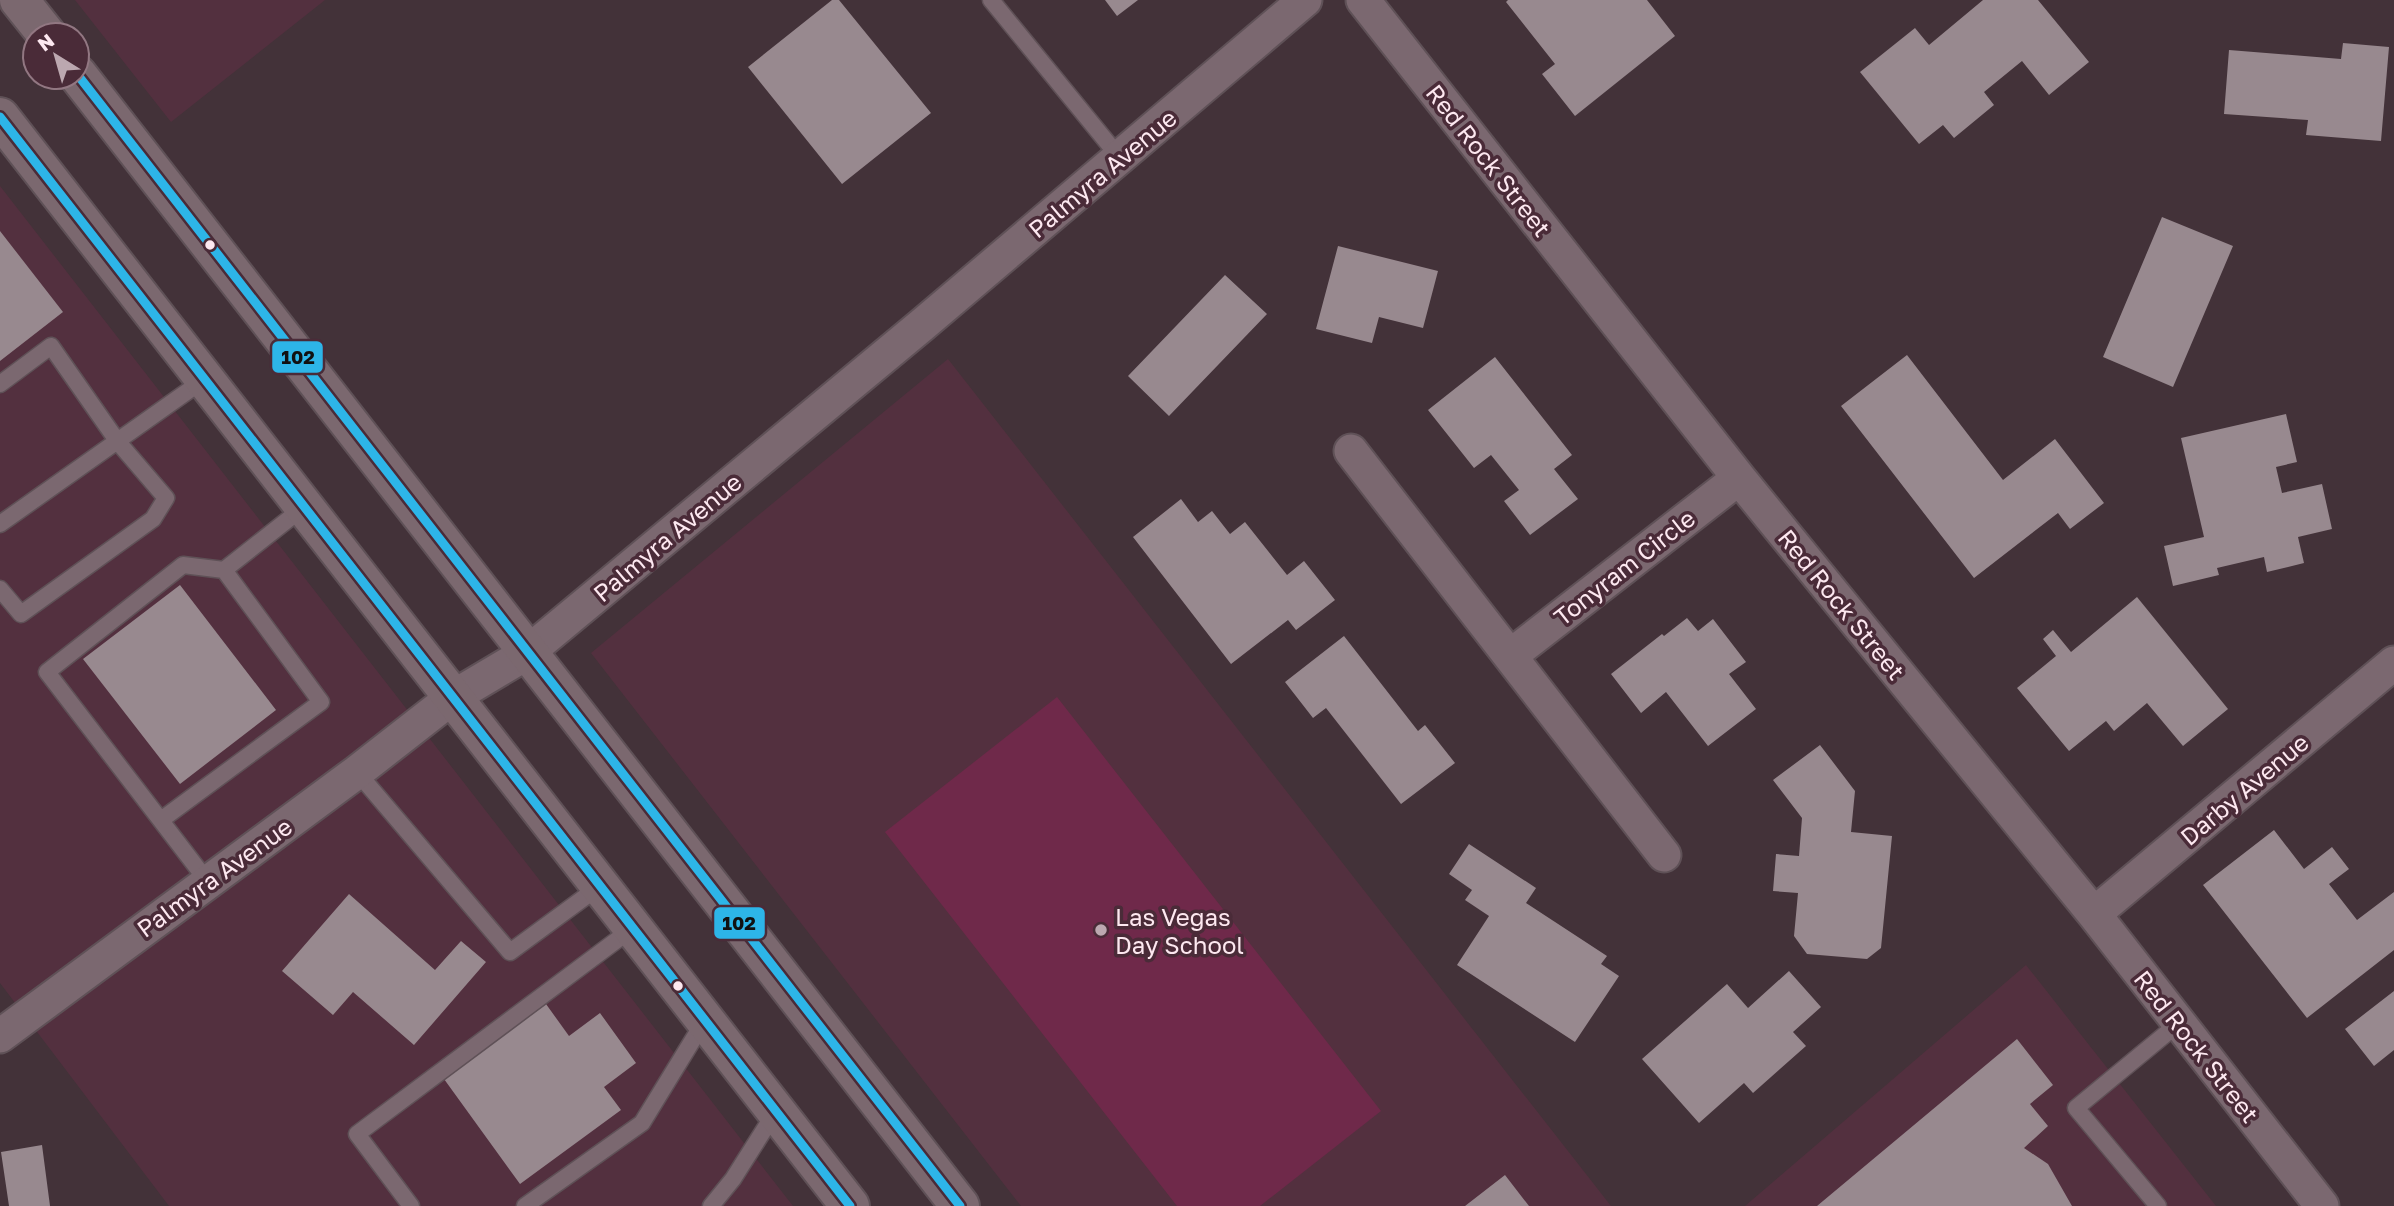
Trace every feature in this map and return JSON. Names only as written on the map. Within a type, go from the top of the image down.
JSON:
[{"type":"main road","points":[[19,0],[36,21]]},
{"type":"main road","points":[[90,91],[960,1206]]},
{"type":"main road","points":[[0,117],[850,1206]]},
{"type":"street","name":"Palmyra Avenue","points":[[0,1035],[357,772],[453,697],[527,653],[912,334],[1305,0]]},
{"type":"street","name":"Red Rock Street","points":[[1363,0],[1739,478],[2094,914],[2322,1206]]},
{"type":"street","points":[[1352,451],[1664,855]]},
{"type":"street","name":"Tonyram Circle","points":[[1510,656],[1739,478]]},
{"type":"street","name":"Darby Avenue","points":[[2094,914],[2394,663]]},
{"type":"lane","points":[[991,0],[1120,158]]},
{"type":"lane","points":[[0,384],[51,346],[118,442],[166,498],[153,519],[21,614],[0,589]]},
{"type":"lane","points":[[0,524],[205,379]]},
{"type":"lane","points":[[208,882],[47,673],[183,565],[223,570],[304,507]]},
{"type":"lane","points":[[161,820],[321,702],[223,570]]},
{"type":"lane","points":[[357,772],[510,952],[600,886]]},
{"type":"lane","points":[[411,1206],[357,1134],[633,928]]},
{"type":"lane","points":[[525,1206],[642,1123],[705,1020]]},
{"type":"lane","points":[[2158,1206],[2076,1108],[2179,1023]]},
{"type":"lane","points":[[711,1206],[733,1179],[776,1111]]},
{"type":"shaded area","points":[[75,0],[325,0],[171,122]]},
{"type":"shaded area","points":[[0,186],[793,1206],[169,1206],[0,983]]},
{"type":"shaded area","name":"Las Vegas Day School","points":[[948,359],[1611,1206],[1021,1206],[591,653]]},
{"type":"shaded area","points":[[1057,697],[1381,1111],[1260,1206],[1177,1206],[885,832]]},
{"type":"shaded area","points":[[2026,965],[2216,1206],[1745,1206]]},
{"type":"building","points":[[832,0],[839,0],[931,113],[842,184],[748,67]]},
{"type":"building","points":[[1105,0],[1138,0],[1117,16]]},
{"type":"building","points":[[1647,0],[1675,36],[1575,116],[1542,74],[1555,64],[1506,2]]},
{"type":"building","points":[[1983,0],[2038,0],[2089,62],[2049,95],[2022,61],[1984,92],[1994,105],[1954,138],[1943,125],[1919,144],[1860,72],[1915,28],[1929,45]]},
{"type":"building","points":[[2343,43],[2389,47],[2381,141],[2306,135],[2308,120],[2224,114],[2229,50],[2341,59]]},
{"type":"building","points":[[2162,217],[2233,246],[2173,387],[2103,357]]},
{"type":"building","points":[[0,231],[63,312],[0,361]]},
{"type":"building","points":[[1338,246],[1438,271],[1423,328],[1379,317],[1372,343],[1316,329]]},
{"type":"building","points":[[1225,275],[1267,314],[1169,416],[1128,376]]},
{"type":"building","points":[[1907,355],[2003,480],[2055,439],[2104,503],[2070,529],[2058,513],[1974,578],[1841,406]]},
{"type":"building","points":[[1495,357],[1572,455],[1554,469],[1578,499],[1530,535],[1504,501],[1519,490],[1491,455],[1474,468],[1428,410]]},
{"type":"building","points":[[2286,414],[2297,462],[2276,467],[2282,493],[2322,484],[2332,529],[2298,537],[2304,563],[2267,572],[2264,557],[2217,568],[2219,575],[2173,586],[2164,546],[2204,537],[2181,438]]},
{"type":"building","points":[[1181,499],[1198,522],[1212,511],[1230,534],[1245,522],[1287,575],[1304,561],[1335,600],[1296,630],[1288,620],[1231,664],[1133,537]]},
{"type":"building","points":[[180,585],[276,710],[180,784],[83,659]]},
{"type":"building","points":[[2137,597],[2228,709],[2183,746],[2147,703],[2114,731],[2106,721],[2069,751],[2017,688],[2056,656],[2043,639],[2053,630],[2071,652]]},
{"type":"building","points":[[1687,618],[1698,631],[1713,619],[1746,662],[1729,674],[1756,709],[1708,746],[1666,692],[1641,713],[1611,674]]},
{"type":"building","points":[[1344,636],[1418,731],[1425,725],[1455,763],[1401,804],[1326,708],[1313,718],[1285,682]]},
{"type":"building","points":[[1820,745],[1855,791],[1851,832],[1892,836],[1881,948],[1867,959],[1807,954],[1794,936],[1798,893],[1773,891],[1776,854],[1799,856],[1802,818],[1773,780]]},
{"type":"building","points":[[2274,830],[2304,869],[2332,847],[2349,869],[2329,884],[2357,920],[2394,892],[2394,950],[2307,1018],[2203,885]]},
{"type":"building","points":[[1469,844],[1536,888],[1526,903],[1607,956],[1601,964],[1619,976],[1575,1042],[1457,965],[1489,916],[1465,900],[1472,890],[1449,874]]},
{"type":"building","points":[[349,894],[435,970],[461,941],[486,962],[414,1045],[353,992],[333,1015],[282,971]]},
{"type":"building","points":[[1789,971],[1821,1007],[1793,1032],[1806,1046],[1753,1093],[1744,1083],[1699,1123],[1642,1059],[1727,984],[1748,1008]]},
{"type":"building","points":[[2394,991],[2394,1050],[2374,1066],[2345,1029]]},
{"type":"building","points":[[546,1004],[569,1036],[600,1013],[636,1063],[604,1087],[621,1110],[520,1184],[444,1079]]},
{"type":"building","points":[[2017,1039],[2053,1085],[2030,1104],[2048,1126],[2024,1148],[2048,1164],[2072,1206],[1817,1206]]},
{"type":"building","points":[[42,1145],[50,1206],[9,1206],[1,1152]]},
{"type":"building","points":[[1505,1175],[1529,1206],[1465,1206]]},
{"type":"transit line","name":"102","points":[[90,91],[960,1206]]},
{"type":"transit line","name":"102","points":[[0,117],[850,1206]]},
{"type":"place","name":"Las Vegas Day School","points":[[1101,930]]}]
